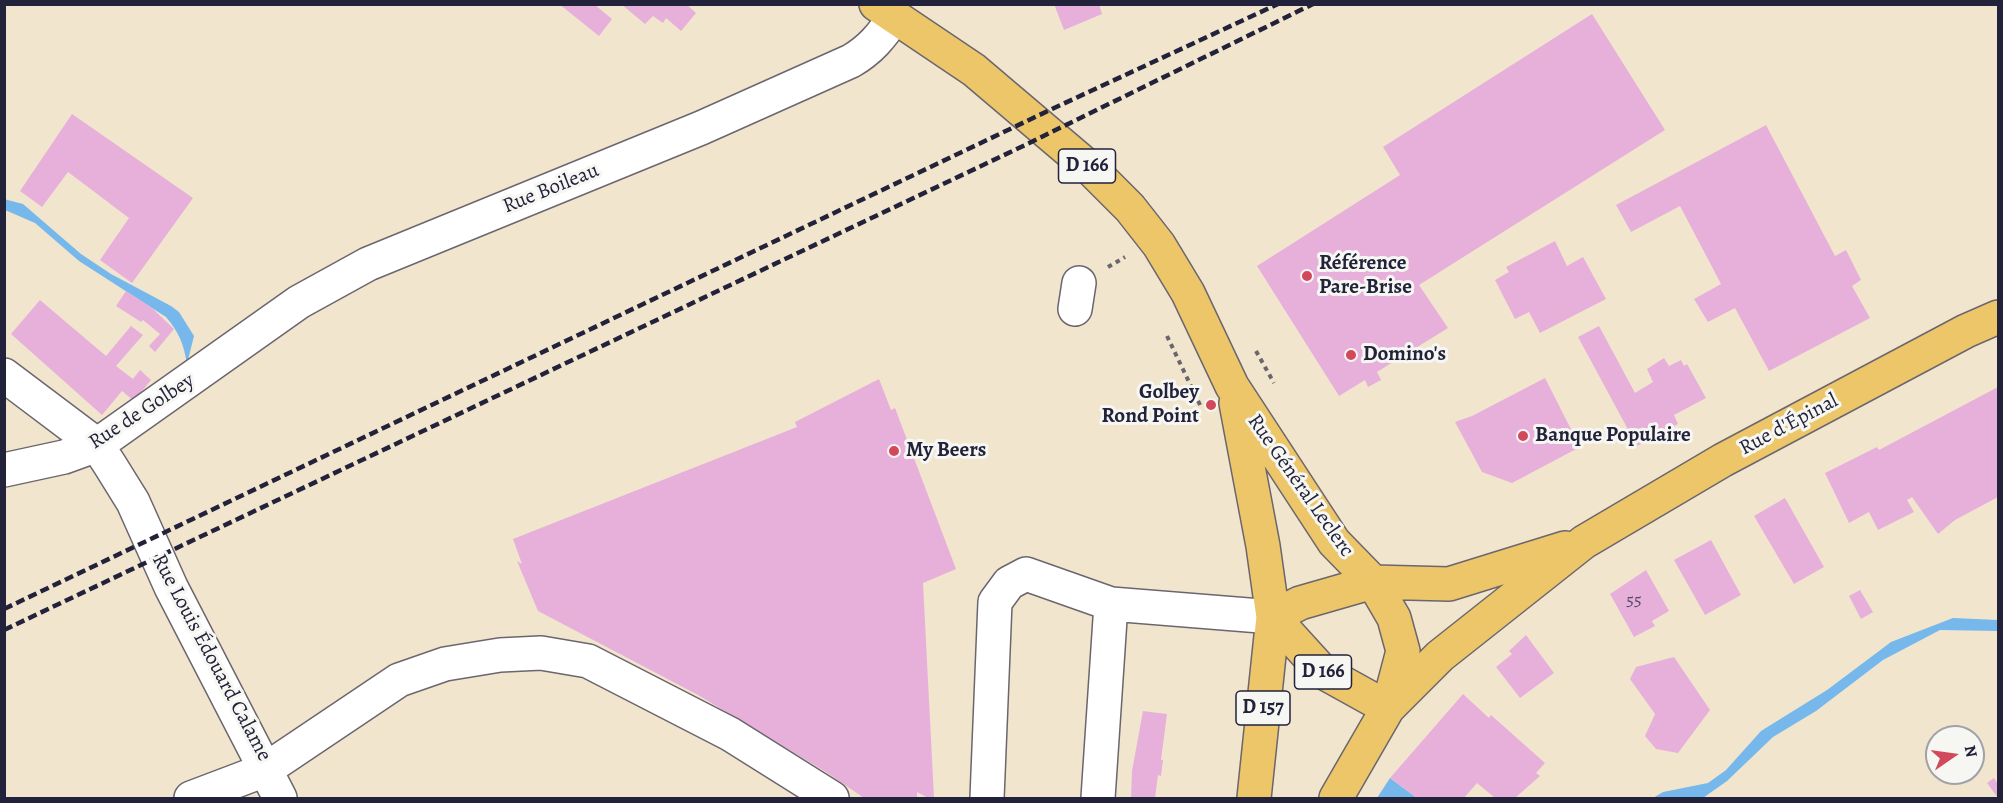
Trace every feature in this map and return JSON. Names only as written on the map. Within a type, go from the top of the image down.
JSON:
[{"type":"main road","name":"Rue Général Leclerc","points":[[885,11],[974,70],[1093,171],[1130,208],[1154,239],[1188,293],[1232,386],[1340,550],[1373,582]]},
{"type":"main road","name":"Rue d'Épinal","points":[[1344,793],[1388,708],[1440,656],[1584,542],[1723,460],[1966,331],[1998,317]]},
{"type":"main road","name":"Rue Général Leclerc","points":[[1232,386],[1263,546],[1273,617]]},
{"type":"main road","name":"Rue d'Épinal","points":[[1273,617],[1300,603],[1373,582],[1449,584],[1584,542]]},
{"type":"main road","name":"D 166","points":[[1273,617],[1323,672],[1388,708],[1403,651],[1394,618],[1373,582]]},
{"type":"main road","name":"D 157","points":[[1254,798],[1273,617]]},
{"type":"street","name":"Rue Boileau","points":[[208,368],[299,302],[368,264],[701,128],[851,61],[865,53],[883,35],[885,11]]},
{"type":"street","name":"Rue de Golbey","points":[[4,470],[64,457],[97,445],[208,368]]},
{"type":"street","name":"Rue Louis Édouard Calame","points":[[4,375],[97,445],[133,502],[171,587],[265,770],[399,680],[445,664],[500,655],[541,653],[588,661],[730,734],[832,798]]},
{"type":"street","points":[[987,798],[994,603],[1009,583],[1026,574],[1111,604],[1273,617]]},
{"type":"street","points":[[1098,798],[1111,604]]},
{"type":"street","points":[[191,798],[265,770],[280,798]]},
{"type":"path","points":[[1077,296],[1154,239]]},
{"type":"water","points":[[4,199],[23,204],[81,254],[111,274],[179,312],[194,336],[187,364],[180,339],[166,317],[79,261],[35,223],[5,210]]},
{"type":"water","points":[[1953,618],[1998,620],[1998,631],[1940,630],[1883,660],[1816,711],[1773,737],[1727,781],[1703,798],[1653,798],[1663,792],[1708,783],[1726,770],[1761,731],[1827,690],[1891,642]]},
{"type":"water","points":[[1390,778],[1417,798],[1377,798]]},
{"type":"building","points":[[559,4],[594,4],[612,19],[599,36]]},
{"type":"building","points":[[621,4],[686,4],[696,13],[681,31],[666,18],[663,23],[653,16],[645,24]]},
{"type":"building","points":[[1054,4],[1099,4],[1102,14],[1064,30]]},
{"type":"building","points":[[1592,14],[1665,130],[1419,285],[1448,328],[1377,372],[1381,380],[1368,387],[1365,380],[1339,396],[1257,266],[1400,175],[1383,147]]},
{"type":"building","points":[[72,114],[193,198],[132,283],[100,260],[129,218],[68,172],[42,207],[20,191]]},
{"type":"building","points":[[1766,125],[1835,256],[1846,250],[1861,280],[1852,286],[1870,318],[1769,371],[1735,308],[1708,322],[1694,299],[1721,284],[1680,206],[1631,232],[1616,205]]},
{"type":"building","points":[[1555,241],[1567,266],[1583,257],[1606,299],[1540,333],[1529,312],[1515,319],[1495,280],[1509,272],[1506,267]]},
{"type":"building","points":[[126,291],[152,308],[174,329],[155,352],[149,346],[160,334],[143,320],[141,322],[116,306]]},
{"type":"building","points":[[40,300],[106,356],[131,326],[143,335],[116,366],[133,379],[140,370],[151,380],[134,401],[122,391],[102,415],[11,334]]},
{"type":"building","points":[[1599,326],[1635,393],[1653,382],[1647,369],[1664,358],[1669,366],[1681,360],[1684,366],[1687,364],[1706,398],[1674,415],[1678,424],[1637,446],[1578,337]]},
{"type":"building","points":[[1545,378],[1580,447],[1512,483],[1482,472],[1455,422],[1472,416]]},
{"type":"building","points":[[879,379],[891,410],[895,408],[956,569],[923,583],[934,798],[928,798],[917,792],[917,798],[864,798],[826,772],[698,695],[538,611],[517,561],[522,564],[513,539],[797,427],[795,422]]},
{"type":"building","points":[[1998,387],[1998,497],[1955,520],[1938,534],[1912,497],[1907,500],[1914,512],[1878,530],[1869,512],[1849,523],[1825,473],[1877,447],[1879,450]]},
{"type":"building","points":[[1785,498],[1824,567],[1794,584],[1754,516]]},
{"type":"building","points":[[1711,540],[1741,595],[1705,615],[1674,560]]},
{"type":"building","points":[[1646,570],[1669,611],[1652,621],[1655,626],[1634,637],[1610,594]]},
{"type":"building","points":[[1860,590],[1873,612],[1861,619],[1849,596]]},
{"type":"building","points":[[1526,635],[1554,673],[1520,698],[1496,667],[1512,654],[1509,651]]},
{"type":"building","points":[[1674,657],[1710,710],[1678,753],[1656,749],[1645,736],[1655,714],[1630,679],[1636,667]]},
{"type":"building","points":[[1463,694],[1489,718],[1491,715],[1545,763],[1536,773],[1540,776],[1515,798],[1495,798],[1477,783],[1464,798],[1417,798],[1390,778]]},
{"type":"building","points":[[1143,711],[1167,714],[1161,776],[1158,775],[1155,798],[1131,798],[1132,771]]},
{"type":"building","points":[[1994,778],[1998,784],[1998,798],[1987,783]]},
{"type":"railway","points":[[4,609],[1052,109],[1278,4]]},
{"type":"railway","points":[[4,630],[1021,147],[1313,4]]},
{"type":"place","name":"Référence Pare-Brise","points":[[1307,276]]},
{"type":"place","name":"Domino's","points":[[1351,355]]},
{"type":"place","name":"Golbey Rond Point","points":[[1211,405]]},
{"type":"place","name":"Banque Populaire","points":[[1523,436]]},
{"type":"place","name":"My Beers","points":[[894,451]]}]
